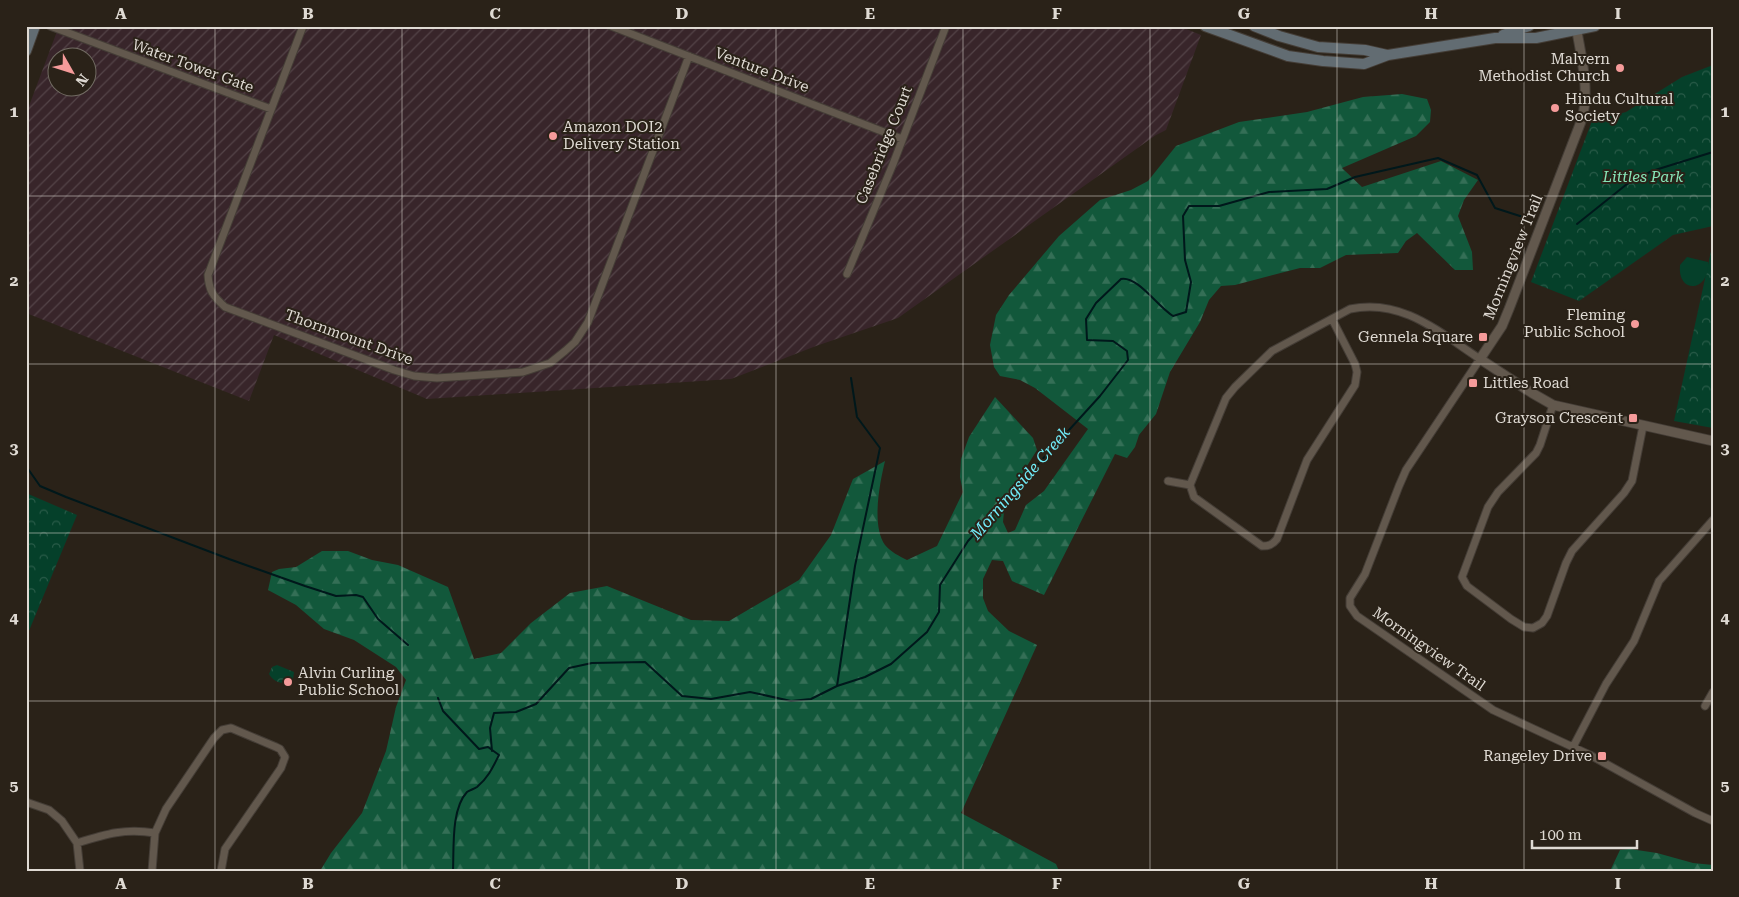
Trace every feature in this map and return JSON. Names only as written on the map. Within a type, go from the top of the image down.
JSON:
[{"type":"main road","points":[[26,51],[35,26]]},
{"type":"main road","points":[[1206,26],[1288,56],[1364,64],[1388,55],[1495,38],[1536,38],[1576,28],[1595,26]]},
{"type":"main road","points":[[1254,26],[1279,36],[1318,47],[1365,50],[1388,55]]},
{"type":"main road","points":[[1495,38],[1528,26]]},
{"type":"street","name":"Water Tower Gate","points":[[50,26],[271,110]]},
{"type":"street","points":[[271,110],[303,26]]},
{"type":"street","name":"Venture Drive","points":[[611,26],[902,139]]},
{"type":"street","name":"Casebridge Court","points":[[847,274],[893,164],[946,26]]},
{"type":"street","name":"Morningview Trail","points":[[1576,28],[1585,89],[1583,114],[1509,309],[1502,326],[1402,478],[1364,574],[1352,592],[1350,606],[1357,616],[1493,710],[1572,747],[1648,786],[1695,814],[1713,821]]},
{"type":"street","name":"Thornmount Drive","points":[[271,110],[208,275],[209,289],[218,300],[226,307],[414,376],[437,378],[523,372],[550,363],[576,342],[588,322],[688,56]]},
{"type":"street","points":[[1332,319],[1355,364],[1357,372],[1355,385],[1306,460],[1277,539],[1271,546],[1262,546],[1194,498],[1190,486],[1226,398],[1235,387],[1272,351],[1350,309],[1364,306],[1402,312],[1413,316],[1532,394],[1553,405],[1713,440]]},
{"type":"street","points":[[1553,405],[1536,453],[1498,492],[1488,507],[1462,577],[1467,586],[1524,627],[1533,628],[1545,621],[1572,551],[1624,493],[1632,481],[1643,426]]},
{"type":"street","points":[[1168,481],[1190,486]]},
{"type":"street","points":[[1572,747],[1606,684],[1634,641],[1653,591],[1659,581],[1713,520]]},
{"type":"street","points":[[1705,706],[1713,692]]},
{"type":"street","points":[[152,871],[155,833],[166,809],[210,743],[222,730],[231,728],[280,748],[284,757],[281,768],[225,849],[221,871]]},
{"type":"street","points":[[26,802],[49,810],[62,820],[78,843],[80,871]]},
{"type":"street","points":[[78,843],[115,832],[155,833]]},
{"type":"shaded area","points":[[59,26],[1179,26],[1201,35],[1166,130],[1156,135],[898,318],[816,346],[731,379],[427,399],[274,335],[249,401],[26,313],[26,114],[48,55],[48,98],[98,98],[98,48],[51,48]]},
{"type":"green space","name":"Littles Park","points":[[1713,65],[1713,226],[1673,235],[1579,301],[1531,282],[1592,121],[1626,112],[1682,77]]},
{"type":"green space","points":[[1402,94],[1427,99],[1431,110],[1430,122],[1416,136],[1342,168],[1362,187],[1441,161],[1478,180],[1464,200],[1458,216],[1472,252],[1473,270],[1455,270],[1417,233],[1406,241],[1398,253],[1346,255],[1320,268],[1300,268],[1235,285],[1221,286],[1209,300],[1200,322],[1170,372],[1156,414],[1139,435],[1135,447],[1127,458],[1115,454],[1044,595],[1012,581],[1003,561],[992,560],[983,579],[983,598],[988,611],[1009,631],[1037,645],[961,813],[1056,864],[1059,871],[801,871],[793,869],[785,871],[320,871],[331,853],[362,813],[386,751],[396,707],[406,680],[396,667],[354,640],[324,629],[296,605],[268,590],[272,572],[279,569],[296,567],[322,551],[348,551],[372,560],[398,565],[448,587],[474,659],[501,653],[531,623],[570,593],[607,586],[691,620],[729,621],[799,580],[831,535],[853,479],[885,461],[879,492],[878,526],[885,545],[892,552],[907,560],[937,546],[963,492],[960,477],[961,459],[969,437],[995,397],[1033,438],[1037,450],[1005,501],[1003,522],[1008,533],[1015,530],[1026,505],[1044,491],[1088,429],[1035,388],[1020,380],[1000,376],[994,367],[990,345],[996,315],[1009,295],[1059,236],[1100,200],[1131,190],[1148,181],[1176,146],[1239,122],[1307,112],[1363,97]]},
{"type":"green space","points":[[1713,242],[1713,428],[1674,421]]},
{"type":"green space","points":[[1687,257],[1708,262],[1704,279],[1694,286],[1688,285],[1680,275],[1680,265]]},
{"type":"green space","points":[[26,493],[77,515],[26,638]]},
{"type":"green space","points":[[277,665],[294,672],[293,679],[283,683],[274,680],[269,674],[272,667]]},
{"type":"green space","points":[[1630,849],[1657,853],[1693,863],[1713,865],[1713,871],[1610,871],[1620,850]]},
{"type":"waterway","name":"Morningside Creek","points":[[1577,224],[1627,184],[1652,171],[1713,152]]},
{"type":"waterway","name":"Morningside Creek","points":[[492,751],[490,728],[494,713],[516,712],[536,704],[569,668],[592,663],[645,662],[682,696],[711,699],[750,692],[791,701],[811,699],[891,664],[927,632],[939,612],[940,585],[968,541],[1100,396],[1128,360],[1127,351],[1113,341],[1087,340],[1086,319],[1096,303],[1121,279],[1127,279],[1141,287],[1173,316],[1186,312],[1191,282],[1185,260],[1183,216],[1189,206],[1219,206],[1269,192],[1327,189],[1355,177],[1438,158],[1477,175],[1495,208],[1523,217]]},
{"type":"waterway","points":[[837,686],[855,566],[880,448],[857,417],[851,378]]},
{"type":"waterway","points":[[26,466],[40,486],[66,497],[305,586],[336,596],[356,595],[363,597],[378,619],[408,645]]},
{"type":"waterway","name":"Morningside Creek","points":[[438,698],[443,711],[479,749],[488,747],[499,755],[481,784],[467,792],[458,808],[454,829],[453,871]]},
{"type":"place","name":"Malvern Methodist Church","points":[[1620,68]]},
{"type":"place","name":"Hindu Cultural Society","points":[[1555,108]]},
{"type":"place","name":"Amazon DOI2 Delivery Station","points":[[553,136]]},
{"type":"place","name":"Fleming Public School","points":[[1635,324]]},
{"type":"place","name":"Gennela Square","points":[[1483,337]]},
{"type":"place","name":"Littles Road","points":[[1473,383]]},
{"type":"place","name":"Grayson Crescent","points":[[1633,418]]},
{"type":"place","name":"Alvin Curling Public School","points":[[288,682]]},
{"type":"place","name":"Rangeley Drive","points":[[1602,756]]}]
